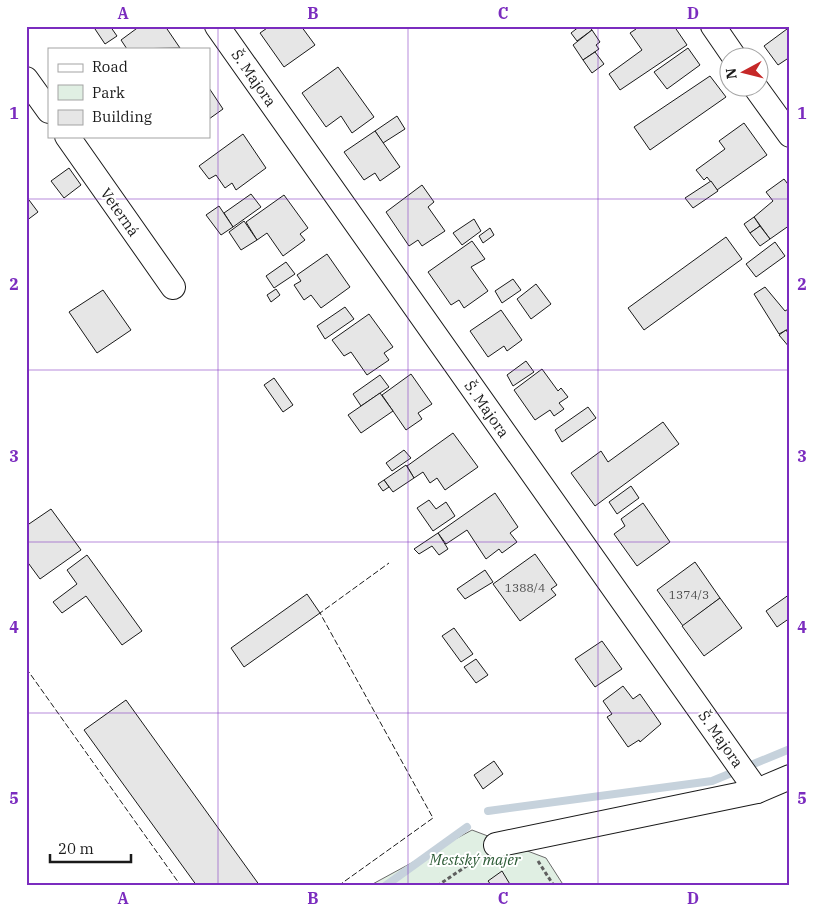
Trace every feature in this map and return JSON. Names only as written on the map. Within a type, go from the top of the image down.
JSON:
[{"type":"street","name":"Š. Majora","points":[[217,26],[757,791]]},
{"type":"street","points":[[713,26],[728,48]]},
{"type":"street","points":[[26,78],[48,109]]},
{"type":"street","points":[[763,98],[790,135]]},
{"type":"street","name":"Veterná","points":[[68,138],[173,287]]},
{"type":"street","points":[[496,846],[757,791],[790,777]]},
{"type":"path","points":[[437,886],[496,846]]},
{"type":"green space","name":"Mestský majer","points":[[472,830],[546,858],[564,886],[369,886]]},
{"type":"building","points":[[93,26],[110,26],[117,36],[105,44]]},
{"type":"building","points":[[140,26],[165,26],[180,48],[126,48],[121,40]]},
{"type":"building","points":[[270,26],[301,26],[315,45],[284,67],[260,33]]},
{"type":"building","points":[[580,26],[589,26],[592,30],[577,41],[571,33]]},
{"type":"building","points":[[633,26],[674,26],[687,45],[620,90],[609,74],[642,50],[630,33],[636,29]]},
{"type":"building","points":[[786,26],[790,26],[790,57],[778,65],[768,51],[768,48],[764,46],[787,29]]},
{"type":"building","points":[[592,30],[600,42],[596,45],[599,49],[583,60],[573,45]]},
{"type":"building","points":[[688,48],[700,65],[667,89],[654,72]]},
{"type":"building","points":[[595,52],[604,64],[592,73],[583,60]]},
{"type":"building","points":[[338,67],[374,117],[352,133],[341,116],[326,127],[302,93]]},
{"type":"building","points":[[710,76],[718,86],[718,98],[725,98],[650,150],[634,127]]},
{"type":"building","points":[[210,90],[223,109],[210,118]]},
{"type":"building","points":[[397,116],[405,129],[383,143],[375,131]]},
{"type":"building","points":[[744,123],[767,155],[717,190],[707,177],[704,180],[696,170],[725,149],[719,141]]},
{"type":"building","points":[[375,131],[400,167],[380,181],[375,173],[364,180],[344,152]]},
{"type":"building","points":[[243,134],[266,168],[236,190],[232,183],[225,188],[216,175],[209,179],[199,166]]},
{"type":"building","points":[[69,168],[81,185],[64,198],[51,181]]},
{"type":"building","points":[[784,179],[790,187],[790,225],[770,239],[754,217],[773,201],[766,192]]},
{"type":"building","points":[[711,181],[718,191],[693,208],[685,198]]},
{"type":"building","points":[[422,185],[434,202],[428,207],[445,231],[422,246],[418,240],[409,246],[386,212]]},
{"type":"building","points":[[251,194],[261,207],[233,227],[224,213]]},
{"type":"building","points":[[284,195],[308,228],[300,234],[305,240],[283,256],[267,233],[257,240],[246,222]]},
{"type":"building","points":[[29,200],[38,212],[26,221],[26,202]]},
{"type":"building","points":[[219,206],[233,227],[221,235],[206,215]]},
{"type":"building","points":[[754,217],[760,226],[750,233],[744,224]]},
{"type":"building","points":[[474,219],[481,231],[462,245],[453,233]]},
{"type":"building","points":[[244,221],[257,240],[241,250],[229,232]]},
{"type":"building","points":[[760,226],[770,239],[760,246],[750,233]]},
{"type":"building","points":[[490,228],[494,235],[483,243],[479,236]]},
{"type":"building","points":[[726,237],[742,259],[644,330],[628,308]]},
{"type":"building","points":[[472,241],[485,259],[471,267],[488,291],[464,308],[459,300],[451,305],[428,272]]},
{"type":"building","points":[[775,242],[785,256],[756,277],[746,264]]},
{"type":"building","points":[[327,254],[350,287],[321,308],[311,295],[304,300],[294,285],[301,281],[297,275]]},
{"type":"building","points":[[286,262],[295,274],[274,288],[266,276]]},
{"type":"building","points":[[513,279],[521,290],[502,303],[495,291]]},
{"type":"building","points":[[536,284],[551,304],[531,319],[517,299]]},
{"type":"building","points":[[765,287],[785,311],[790,308],[790,328],[779,334],[754,294]]},
{"type":"building","points":[[276,289],[280,295],[271,302],[267,295]]},
{"type":"building","points":[[103,290],[131,330],[97,353],[69,312]]},
{"type":"building","points":[[345,307],[354,319],[325,339],[317,326]]},
{"type":"building","points":[[501,310],[522,340],[507,351],[504,346],[488,357],[470,331]]},
{"type":"building","points":[[369,314],[393,347],[384,353],[389,360],[367,375],[351,352],[344,356],[332,340]]},
{"type":"building","points":[[786,330],[790,336],[790,348],[779,335]]},
{"type":"building","points":[[526,361],[534,372],[513,386],[507,375]]},
{"type":"building","points":[[542,369],[558,391],[561,388],[568,397],[559,403],[564,409],[554,416],[550,410],[535,420],[514,390]]},
{"type":"building","points":[[411,374],[432,404],[418,413],[422,419],[406,430],[382,395]]},
{"type":"building","points":[[380,375],[389,387],[361,406],[353,394]]},
{"type":"building","points":[[274,378],[293,405],[283,412],[264,385]]},
{"type":"building","points":[[380,393],[393,411],[361,433],[348,415]]},
{"type":"building","points":[[588,407],[596,418],[562,442],[555,430]]},
{"type":"building","points":[[663,422],[679,444],[595,506],[571,473],[601,451],[608,462]]},
{"type":"building","points":[[453,433],[478,467],[445,490],[437,478],[430,483],[423,472],[414,478],[407,466]]},
{"type":"building","points":[[404,450],[411,458],[392,471],[386,463]]},
{"type":"building","points":[[406,465],[414,478],[393,492],[384,480]]},
{"type":"building","points":[[384,480],[389,487],[383,491],[378,484]]},
{"type":"building","points":[[631,486],[639,498],[617,514],[609,502]]},
{"type":"building","points":[[495,493],[518,527],[510,533],[517,542],[502,553],[499,549],[486,559],[467,530],[446,544],[438,533]]},
{"type":"building","points":[[429,500],[436,509],[446,502],[455,516],[433,531],[417,508]]},
{"type":"building","points":[[643,503],[670,542],[637,566],[614,534],[625,526],[621,519]]},
{"type":"building","points":[[51,509],[81,550],[40,579],[26,560],[26,526]]},
{"type":"building","points":[[438,533],[448,549],[439,555],[432,546],[419,554],[414,549]]},
{"type":"building","points":[[535,554],[557,585],[551,589],[556,595],[520,621],[493,584]]},
{"type":"building","points":[[87,555],[142,631],[122,645],[86,596],[62,613],[53,602],[77,584],[67,570]]},
{"type":"building","points":[[695,562],[720,598],[683,626],[657,590]]},
{"type":"building","points":[[485,570],[493,582],[465,599],[457,589]]},
{"type":"building","points":[[307,594],[320,613],[244,667],[231,648]]},
{"type":"building","points":[[790,594],[790,618],[777,627],[766,611]]},
{"type":"building","points":[[720,598],[742,628],[704,656],[682,626]]},
{"type":"building","points":[[454,628],[473,654],[461,662],[442,636]]},
{"type":"building","points":[[602,641],[622,669],[595,687],[575,659]]},
{"type":"building","points":[[476,659],[488,675],[476,683],[464,667]]},
{"type":"building","points":[[623,686],[633,699],[640,694],[661,724],[640,742],[639,740],[628,747],[607,717],[612,714],[603,701]]},
{"type":"building","points":[[126,700],[260,886],[197,886],[84,730]]},
{"type":"building","points":[[494,761],[503,774],[483,789],[474,775]]},
{"type":"building","points":[[502,871],[511,886],[492,886],[488,881]]},
{"type":"waterway","points":[[488,811],[712,781],[790,749]]},
{"type":"waterway","points":[[385,886],[467,827]]},
{"type":"fence","points":[[338,886],[433,818],[320,613],[389,563]]},
{"type":"fence","points":[[26,668],[181,886]]}]
